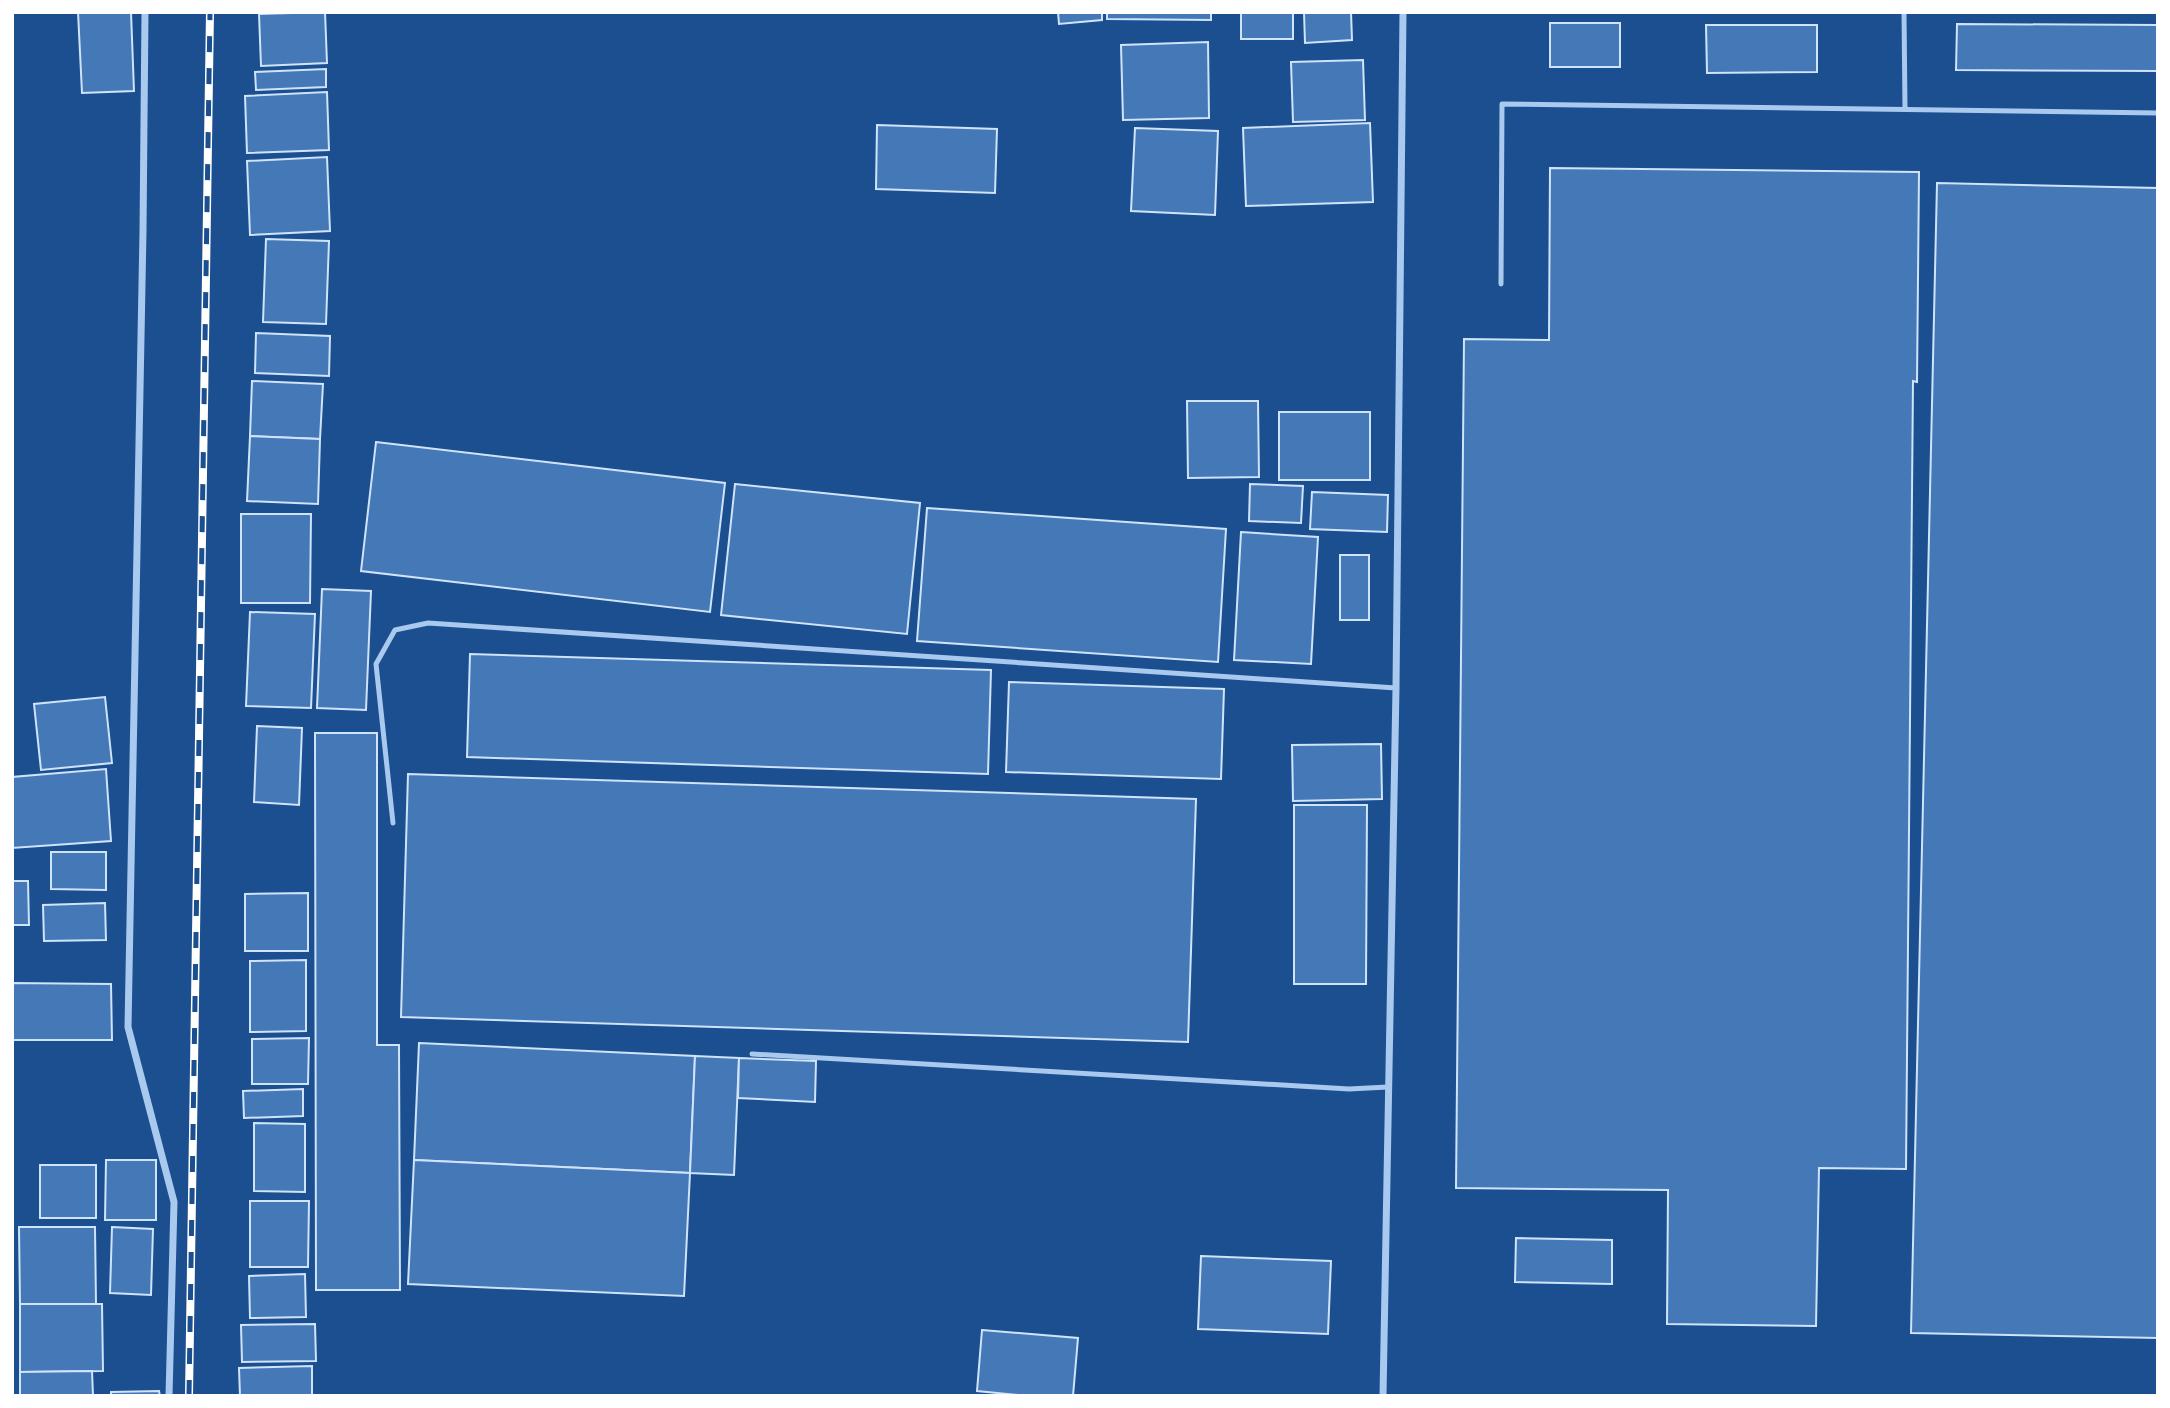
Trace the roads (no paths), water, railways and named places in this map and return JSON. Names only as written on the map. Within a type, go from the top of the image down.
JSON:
[{"type":"street","points":[[145,12],[128,1027],[174,1202],[169,1396]]},
{"type":"street","points":[[1383,1396],[1396,688],[1404,12]]},
{"type":"lane","points":[[1904,12],[1905,109]]},
{"type":"lane","points":[[1501,284],[1502,104],[2158,113]]},
{"type":"lane","points":[[393,823],[376,664],[396,631],[428,623],[1396,688]]},
{"type":"lane","points":[[752,1054],[1335,1088],[1388,1087]]},
{"type":"railway","points":[[189,1396],[210,12]]}]
